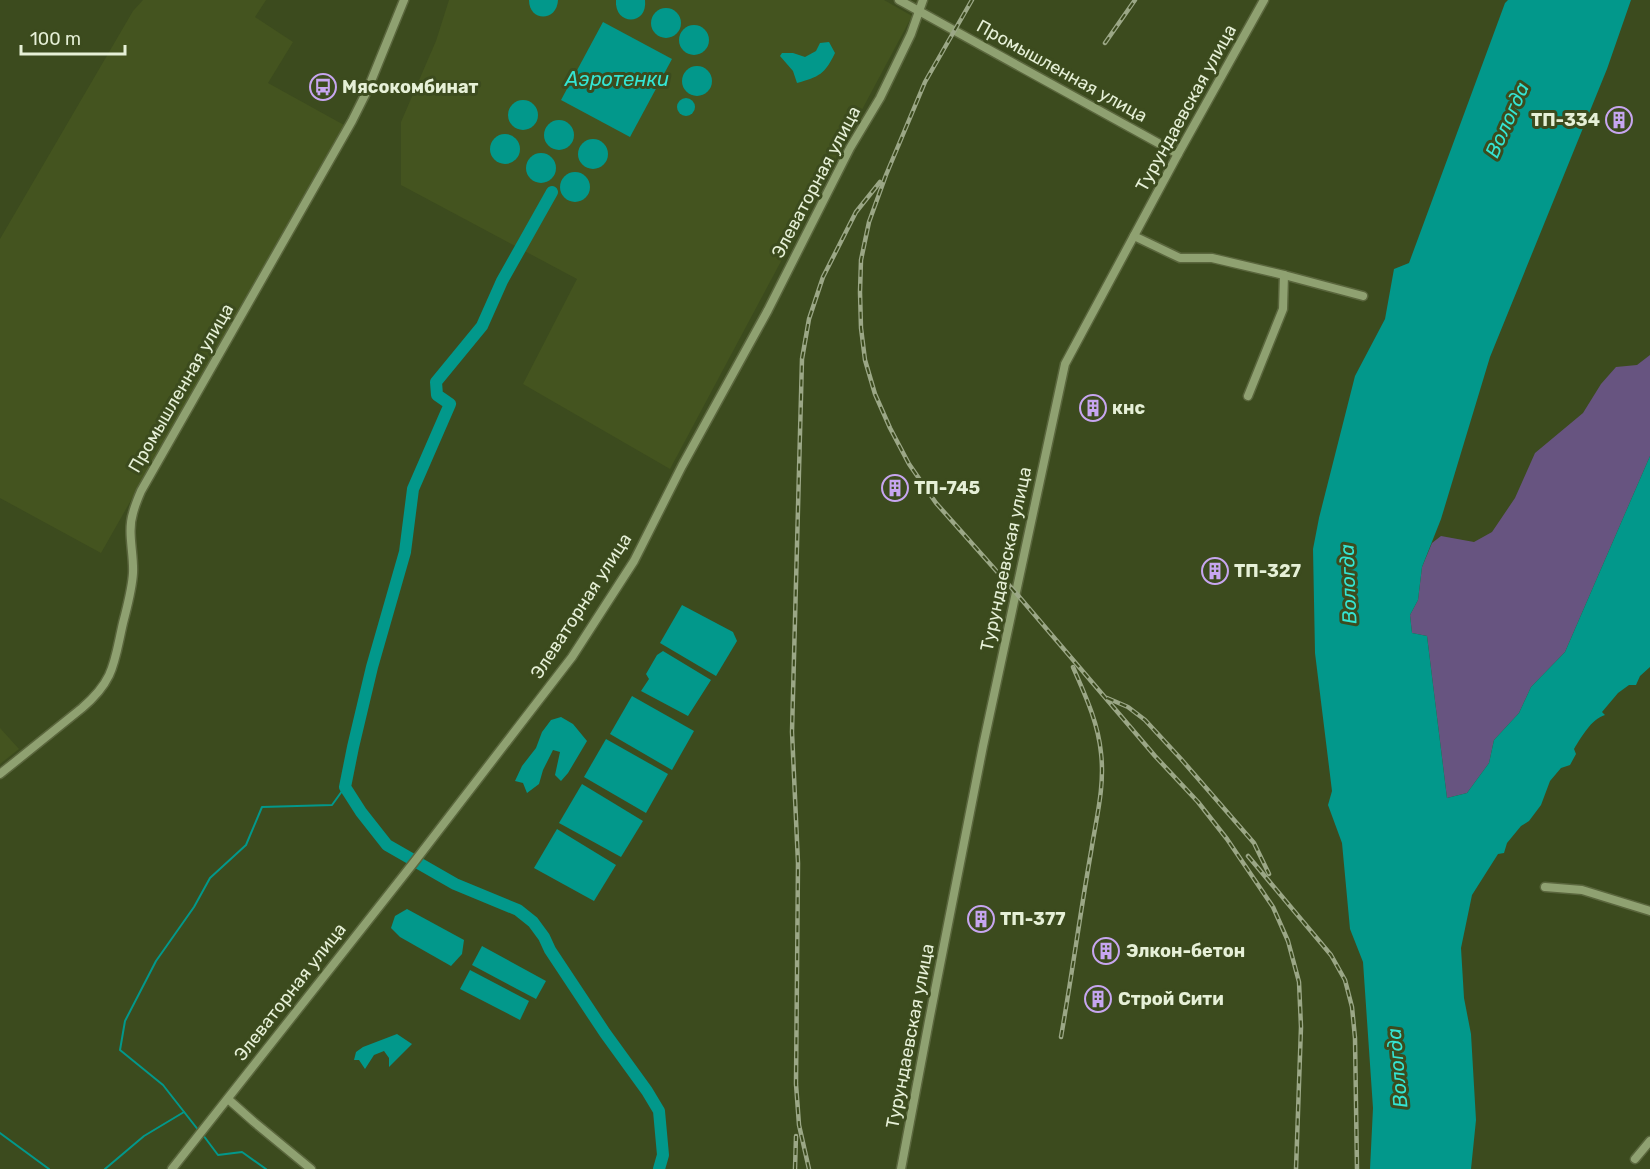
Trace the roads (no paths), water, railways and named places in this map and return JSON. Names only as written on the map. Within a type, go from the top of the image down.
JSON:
[{"type":"street","name":"Промышленная улица","points":[[0,774],[93,699],[105,685],[114,666],[128,599],[133,572],[132,514],[141,491],[352,121],[367,91],[404,0]]},
{"type":"street","name":"Промышленная улица","points":[[899,0],[1178,154]]},
{"type":"street","name":"Элеваторная улица","points":[[172,1169],[572,657],[634,561],[682,466],[768,310],[850,148],[880,98],[911,34],[923,0]]},
{"type":"street","name":"Турундаевская улица","points":[[901,1169],[983,746],[1065,364],[1264,0]]},
{"type":"street","points":[[1134,236],[1180,258],[1212,258],[1363,296]]},
{"type":"street","points":[[1248,396],[1283,309],[1284,275]]},
{"type":"street","points":[[1545,887],[1582,890],[1650,911]]},
{"type":"street","points":[[228,1099],[311,1169]]},
{"type":"street","points":[[1635,1159],[1650,1141]]},
{"type":"water","points":[[529,0],[558,0],[553,12],[543,16],[533,12]]},
{"type":"water","points":[[616,0],[645,0],[645,9],[641,15],[631,20],[620,15]]},
{"type":"water","name":"Вологда","points":[[1508,0],[1631,0],[1607,69],[1490,357],[1441,519],[1422,567],[1418,600],[1410,615],[1412,633],[1427,636],[1447,798],[1467,793],[1489,763],[1494,740],[1519,713],[1531,687],[1565,652],[1650,456],[1650,667],[1640,676],[1636,685],[1629,685],[1618,693],[1602,712],[1605,715],[1595,720],[1587,729],[1574,749],[1576,754],[1570,765],[1561,768],[1550,781],[1541,805],[1507,843],[1504,853],[1498,854],[1472,895],[1461,948],[1464,998],[1471,1034],[1476,1120],[1471,1169],[1370,1169],[1373,1108],[1363,962],[1350,929],[1342,843],[1328,805],[1332,791],[1315,653],[1313,549],[1355,376],[1385,319],[1394,269],[1409,263]]},
{"type":"water","points":[[666,8],[677,12],[681,23],[677,34],[666,38],[655,34],[651,23],[655,12]]},
{"type":"water","name":"Аэротенки","points":[[603,22],[672,59],[630,137],[561,100]]},
{"type":"water","points":[[694,25],[705,29],[709,40],[705,51],[694,55],[683,51],[679,40],[683,29]]},
{"type":"water","points":[[829,42],[835,53],[828,66],[811,79],[797,83],[793,71],[780,56],[782,53],[793,53],[805,57],[816,51],[820,43]]},
{"type":"water","points":[[697,66],[708,70],[712,81],[708,92],[697,96],[686,92],[682,81],[686,70]]},
{"type":"water","points":[[686,98],[692,101],[695,107],[692,113],[686,116],[680,113],[677,107],[680,101]]},
{"type":"water","points":[[523,100],[534,104],[538,115],[534,126],[523,130],[512,126],[508,115],[512,104]]},
{"type":"water","points":[[559,120],[570,124],[574,135],[570,146],[559,150],[548,146],[544,135],[548,124]]},
{"type":"water","points":[[505,134],[516,138],[520,149],[516,160],[505,164],[494,160],[490,149],[494,138]]},
{"type":"water","points":[[593,139],[604,143],[608,154],[604,165],[593,169],[582,165],[578,154],[582,143]]},
{"type":"water","points":[[541,153],[552,157],[556,168],[552,179],[541,183],[530,179],[526,168],[530,157]]},
{"type":"water","points":[[575,172],[586,176],[590,187],[586,198],[575,202],[564,198],[560,187],[564,176]]},
{"type":"water","points":[[682,605],[733,632],[737,641],[716,676],[660,643]]},
{"type":"water","points":[[663,651],[711,680],[688,716],[641,691],[649,679],[646,674],[657,655]]},
{"type":"water","points":[[632,696],[694,731],[672,770],[610,734]]},
{"type":"water","points":[[561,717],[573,724],[587,741],[561,781],[555,775],[560,752],[553,750],[539,784],[527,793],[523,783],[515,781],[522,766],[536,748],[542,732],[551,720]]},
{"type":"water","points":[[606,739],[668,774],[646,813],[584,777]]},
{"type":"water","points":[[582,784],[643,821],[621,857],[559,823]]},
{"type":"water","points":[[557,829],[616,865],[594,901],[534,868]]},
{"type":"water","points":[[407,909],[464,940],[462,954],[451,966],[400,937],[391,928],[395,916]]},
{"type":"water","points":[[482,946],[546,981],[536,999],[472,965]]},
{"type":"water","points":[[470,970],[529,1001],[520,1020],[460,989]]},
{"type":"water","points":[[397,1034],[412,1044],[389,1067],[389,1058],[384,1051],[374,1055],[365,1069],[359,1060],[354,1060],[356,1052],[363,1047]]},
{"type":"waterway","points":[[552,192],[502,281],[482,326],[436,382],[437,395],[450,404],[413,489],[405,552],[372,667],[345,787],[387,845],[455,884],[518,910],[533,922],[659,1111],[663,1155],[659,1169]]},
{"type":"waterway","points":[[199,1131],[163,1085],[120,1050],[125,1021],[156,961],[194,907],[210,878],[246,845],[262,807],[332,805],[345,787]]},
{"type":"waterway","points":[[105,1169],[144,1136],[184,1112]]},
{"type":"waterway","points":[[0,1133],[49,1169]]},
{"type":"waterway","points":[[203,1135],[218,1155],[242,1152],[266,1169]]},
{"type":"railway","points":[[972,0],[925,82],[869,222],[861,260],[860,292],[865,360],[875,394],[890,428],[909,464],[936,503],[1155,756],[1198,802],[1227,839],[1273,907],[1288,941],[1299,982],[1301,1027],[1296,1169]]},
{"type":"railway","points":[[1105,43],[1135,0]]},
{"type":"railway","points":[[809,1169],[799,1125],[796,1084],[798,863],[792,732],[802,359],[809,319],[823,277],[856,212],[880,182]]},
{"type":"railway","points":[[1061,1037],[1102,778],[1097,730],[1073,667]]},
{"type":"railway","points":[[1107,698],[1128,707],[1145,720],[1181,759],[1254,843],[1269,874]]},
{"type":"railway","points":[[1248,856],[1331,955],[1345,980],[1352,1007],[1355,1038],[1357,1169]]},
{"type":"railway","points":[[795,1169],[796,1136]]},
{"type":"place","name":"Мясокомбинат","points":[[323,87]]},
{"type":"place","name":"ТП-334","points":[[1619,120]]},
{"type":"place","name":"кнс","points":[[1093,408]]},
{"type":"place","name":"ТП-745","points":[[895,488]]},
{"type":"place","name":"ТП-327","points":[[1215,571]]},
{"type":"place","name":"ТП-377","points":[[981,919]]},
{"type":"place","name":"Элкон-бетон","points":[[1106,951]]},
{"type":"place","name":"Строй Сити","points":[[1098,999]]}]
